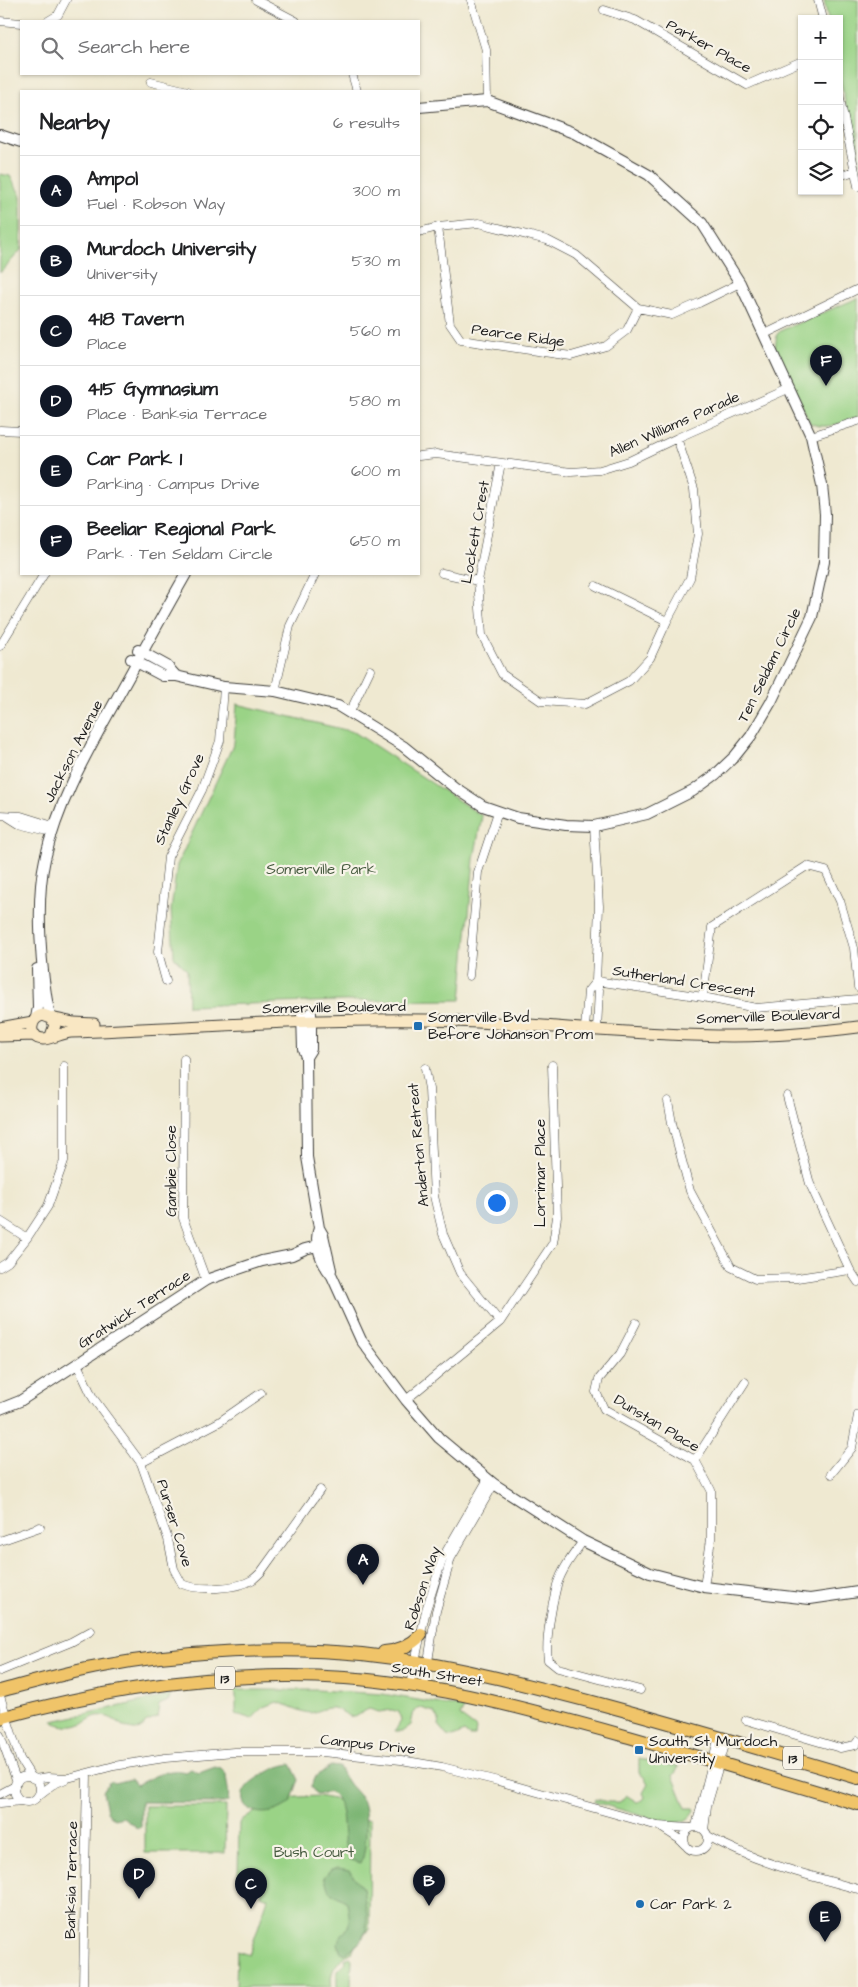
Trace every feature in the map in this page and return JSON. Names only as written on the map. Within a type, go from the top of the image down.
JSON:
[{"type":"highway","points":[[361,1654],[399,1651],[414,1642],[421,1635]]},
{"type":"highway","name":"South Street","points":[[0,1691],[42,1679],[105,1665],[201,1654],[279,1651],[361,1654],[421,1662],[528,1684],[723,1737],[858,1778]]},
{"type":"highway","name":"South Street","points":[[3,1717],[79,1698],[153,1685],[207,1679],[319,1677],[424,1686],[520,1706],[858,1804]]},
{"type":"main road","name":"Somerville Boulevard","points":[[0,1028],[34,1020],[43,1015],[74,1023],[93,1024],[306,1017],[481,1015],[591,1026],[732,1036],[858,1027]]},
{"type":"main road","name":"Somerville Boulevard","points":[[0,1036],[35,1035],[41,1039],[70,1032],[306,1017]]},
{"type":"main road","points":[[51,1018],[55,1025],[51,1036]]},
{"type":"main road","name":"Somerville Boulevard","points":[[591,1026],[732,1029],[793,1027],[858,1019]]},
{"type":"main road","points":[[34,1020],[31,1029],[35,1035]]},
{"type":"street","points":[[50,20],[58,15],[66,0]]},
{"type":"street","points":[[256,0],[294,20]]},
{"type":"street","points":[[470,0],[486,50],[487,101]]},
{"type":"street","points":[[818,0],[822,15]]},
{"type":"street","name":"Parker Place","points":[[604,10],[635,20],[747,85],[798,63]]},
{"type":"street","points":[[0,20],[20,23]]},
{"type":"street","points":[[352,75],[357,90]]},
{"type":"street","points":[[150,82],[184,90]]},
{"type":"street","name":"Ten Seldam Circle","points":[[134,661],[163,676],[176,676],[224,687],[275,691],[338,706],[403,746],[454,787],[483,806],[498,812],[539,822],[594,826],[647,814],[693,791],[715,775],[735,756],[751,736],[772,702],[812,617],[824,562],[826,529],[822,486],[811,436],[740,283],[702,223],[649,175],[574,133],[487,101],[420,106]]},
{"type":"street","points":[[841,105],[858,186]]},
{"type":"street","points":[[0,135],[20,142]]},
{"type":"street","points":[[0,142],[20,149]]},
{"type":"street","points":[[843,175],[856,171]]},
{"type":"street","points":[[420,232],[438,227],[480,223],[546,240],[576,255],[638,308],[672,315],[700,304],[740,283]]},
{"type":"street","name":"Pearce Ridge","points":[[438,227],[450,324],[461,340],[571,356],[606,346],[627,330],[638,308]]},
{"type":"street","points":[[765,334],[858,289]]},
{"type":"street","name":"Allen Williams Parade","points":[[420,456],[436,454],[570,472],[600,470],[629,461],[788,389]]},
{"type":"street","points":[[811,436],[858,421]]},
{"type":"street","points":[[0,430],[20,430]]},
{"type":"street","name":"Lockett Crest","points":[[501,463],[478,581],[482,635],[502,674],[541,702],[585,704],[629,682],[650,658],[690,578],[698,534],[694,489],[677,438]]},
{"type":"street","points":[[442,573],[478,581]]},
{"type":"street","points":[[0,646],[43,575]]},
{"type":"street","name":"Jackson Avenue","points":[[34,1020],[38,1007],[35,890],[39,861],[50,828],[76,773],[178,575]]},
{"type":"street","name":"Jackson Avenue","points":[[139,651],[185,575]]},
{"type":"street","points":[[275,691],[290,626],[315,575]]},
{"type":"street","points":[[596,586],[667,621]]},
{"type":"street","name":"Ten Seldam Circle","points":[[139,651],[167,666],[176,676]]},
{"type":"street","points":[[350,712],[370,670]]},
{"type":"street","name":"Stanley Grove","points":[[166,981],[158,952],[168,857],[202,790],[220,740],[224,687]]},
{"type":"street","points":[[468,976],[478,872],[498,812]]},
{"type":"street","points":[[4,816],[19,824],[50,828]]},
{"type":"street","points":[[591,1026],[599,990],[596,981],[599,906],[594,826]]},
{"type":"street","name":"Jackson Avenue","points":[[50,828],[41,890],[42,966],[51,1018]]},
{"type":"street","points":[[703,997],[712,927],[807,866],[826,871],[840,901],[854,948],[858,987]]},
{"type":"street","points":[[591,1026],[588,990],[596,981]]},
{"type":"street","name":"Sutherland Crescent","points":[[596,981],[703,997],[756,1008],[858,999]]},
{"type":"street","points":[[306,1017],[311,1049],[306,1057],[307,1157],[319,1228],[316,1236],[323,1248],[325,1268],[332,1276],[361,1340],[406,1400],[439,1438],[491,1482],[583,1541],[650,1573],[704,1587],[810,1599],[858,1592]]},
{"type":"street","name":"Gambie Close","points":[[184,1059],[183,1218],[206,1280]]},
{"type":"street","name":"Lorrimar Place","points":[[406,1400],[500,1322],[553,1243],[557,1217],[552,1065]]},
{"type":"street","points":[[0,1267],[8,1262],[27,1238],[48,1206],[64,1161],[64,1066]]},
{"type":"street","name":"Anderton Retreat","points":[[424,1068],[429,1088],[434,1196],[443,1234],[460,1273],[500,1322]]},
{"type":"street","points":[[787,1096],[810,1184],[850,1270],[858,1282]]},
{"type":"street","points":[[668,1101],[672,1124],[690,1191],[732,1267],[756,1279],[797,1278],[850,1270]]},
{"type":"street","points":[[0,1221],[27,1238]]},
{"type":"street","name":"Gratwick Terrace","points":[[0,1410],[20,1401],[206,1280],[262,1261],[292,1255],[306,1256],[323,1248]]},
{"type":"street","name":"Dunstan Place","points":[[636,1323],[620,1354],[599,1378],[596,1392],[604,1409],[695,1460],[711,1490],[711,1539],[704,1587]]},
{"type":"street","name":"Purser Cove","points":[[77,1364],[93,1398],[141,1463],[168,1539],[174,1569],[182,1584],[199,1589],[240,1585],[251,1580],[261,1572],[320,1490]]},
{"type":"street","points":[[695,1460],[746,1382]]},
{"type":"street","points":[[141,1463],[219,1422],[261,1394]]},
{"type":"street","points":[[831,1474],[852,1448],[858,1415]]},
{"type":"street","name":"Robson Way","points":[[424,1686],[421,1662],[421,1635],[426,1610],[443,1557],[491,1482]]},
{"type":"street","name":"Robson Way","points":[[410,1685],[421,1662],[451,1558],[491,1482]]},
{"type":"street","points":[[0,1541],[40,1527]]},
{"type":"street","points":[[583,1541],[568,1563],[557,1585],[546,1647],[548,1660],[558,1668],[640,1690]]},
{"type":"street","points":[[0,1671],[71,1642],[91,1631]]},
{"type":"street","points":[[0,1696],[3,1717],[20,1759],[39,1784],[38,1795]]},
{"type":"street","points":[[746,1720],[840,1748],[855,1745],[858,1741]]},
{"type":"street","points":[[0,1735],[16,1784],[16,1794],[22,1800]]},
{"type":"street","points":[[706,1846],[707,1806],[723,1737]]},
{"type":"street","name":"Campus Drive","points":[[0,1803],[22,1800],[29,1802],[52,1785],[68,1778],[114,1766],[201,1754],[279,1751],[349,1754],[412,1762],[468,1773],[658,1826],[693,1827],[729,1848],[802,1874],[858,1889]]},
{"type":"street","points":[[685,1844],[684,1835],[693,1827],[717,1762]]},
{"type":"street","name":"Banksia Terrace","points":[[83,1987],[87,1774]]},
{"type":"street","name":"Campus Drive","points":[[0,1794],[23,1777],[68,1778]]},
{"type":"street","name":"Campus Drive","points":[[658,1826],[679,1839],[688,1848],[697,1851],[706,1846],[729,1848]]},
{"type":"green space","points":[[824,0],[858,0],[858,164],[843,92],[843,15],[827,15]]},
{"type":"green space","points":[[0,174],[10,176],[20,194],[20,251],[0,273]]},
{"type":"green space","points":[[858,298],[858,417],[828,426],[810,423],[775,348],[777,334],[782,330]]},
{"type":"green space","name":"Somerville Park","points":[[237,704],[354,732],[482,816],[474,859],[461,1000],[340,1001],[188,1006],[187,970],[174,957],[171,910],[177,865],[234,743]]},
{"type":"green space","points":[[232,1690],[316,1690],[383,1694],[464,1708],[460,1716],[476,1728],[475,1736],[469,1736],[464,1732],[453,1737],[447,1736],[438,1725],[439,1719],[434,1712],[421,1708],[414,1711],[411,1725],[403,1731],[395,1731],[401,1721],[399,1712],[392,1710],[379,1712],[369,1709],[353,1717],[333,1708],[310,1713],[277,1702],[262,1708],[252,1719],[236,1714],[236,1694]]},
{"type":"green space","points":[[171,1695],[168,1701],[159,1705],[157,1718],[145,1723],[142,1729],[126,1728],[109,1717],[100,1716],[75,1726],[61,1725],[53,1721]]},
{"type":"green space","points":[[639,1759],[679,1767],[673,1776],[686,1808],[694,1808],[695,1810],[689,1818],[678,1823],[664,1822],[594,1802],[595,1799],[620,1802],[626,1795],[637,1802],[643,1800],[645,1797],[643,1793],[648,1784],[639,1773]]},
{"type":"green space","points":[[291,1764],[299,1780],[289,1804],[271,1812],[260,1813],[246,1806],[243,1800],[243,1793],[249,1785],[274,1769]]},
{"type":"green space","points":[[330,1766],[339,1767],[362,1800],[364,1806],[366,1841],[361,1863],[351,1860],[347,1852],[342,1816],[336,1799],[330,1792],[316,1794],[311,1787],[314,1778]]},
{"type":"green space","points":[[215,1767],[221,1769],[226,1774],[228,1801],[224,1803],[141,1802],[141,1827],[137,1828],[123,1817],[114,1819],[107,1811],[103,1791],[110,1781],[115,1783],[131,1779],[136,1785],[166,1772],[185,1772],[191,1769],[199,1773]]},
{"type":"green space","name":"Bush Court","points":[[318,1796],[338,1800],[366,1819],[370,1819],[369,1928],[353,1951],[343,1958],[333,1970],[332,1987],[236,1987],[237,1951],[249,1955],[268,1898],[261,1895],[265,1878],[238,1877],[239,1823],[265,1805],[280,1798]]},
{"type":"green space","points":[[145,1806],[226,1806],[225,1853],[145,1853]]},
{"type":"green space","points":[[331,1869],[349,1870],[363,1889],[367,1914],[366,1931],[360,1942],[345,1954],[340,1951],[338,1943],[340,1936],[347,1929],[348,1925],[347,1902],[329,1891],[324,1877]]},
{"type":"green space","points":[[350,1957],[352,1959],[351,1987],[337,1987],[337,1971],[346,1962],[345,1959]]},
{"type":"place","name":"Beeliar Regional Park","points":[[826,386]]},
{"type":"place","name":"Somerville Bvd Before Johanson Prom","points":[[418,1026]]},
{"type":"place","name":"Ampol","points":[[363,1585]]},
{"type":"place","name":"South St Murdoch University","points":[[639,1750]]},
{"type":"place","name":"415 Gymnasium","points":[[139,1899]]},
{"type":"place","name":"Car Park 2","points":[[640,1904]]},
{"type":"place","name":"Murdoch University","points":[[429,1906]]},
{"type":"place","name":"418 Tavern","points":[[251,1909]]},
{"type":"place","name":"Car Park 1","points":[[825,1942]]}]
